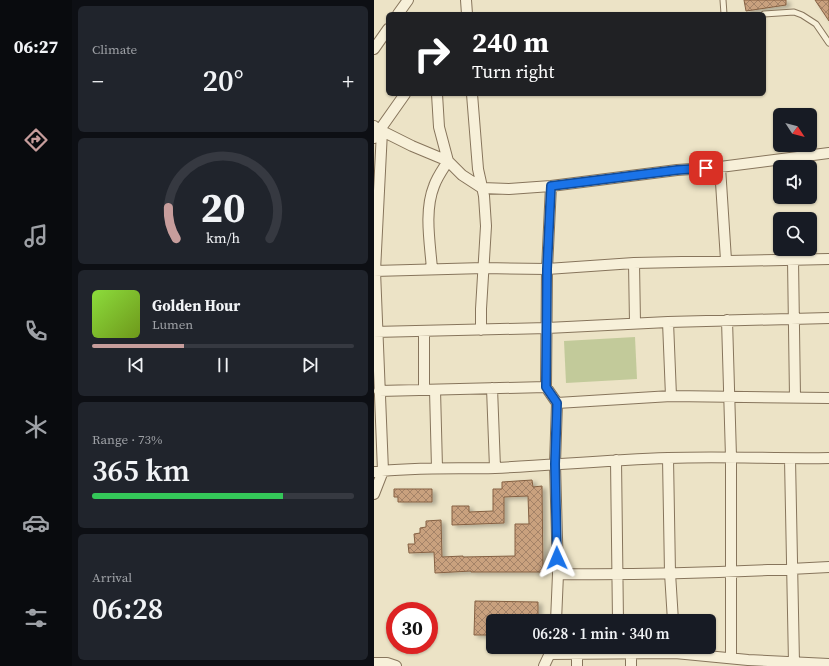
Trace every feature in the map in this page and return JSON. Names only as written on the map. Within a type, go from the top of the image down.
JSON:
[{"type":"street","points":[[399,12],[408,0]]},
{"type":"street","points":[[374,49],[386,32]]},
{"type":"street","points":[[374,494],[379,471],[379,391],[374,271],[377,132],[404,96]]},
{"type":"street","points":[[432,269],[429,222],[430,200],[434,186],[448,161],[439,127],[437,96]]},
{"type":"street","points":[[472,96],[478,169],[485,205],[486,226],[481,330]]},
{"type":"street","points":[[377,132],[448,161],[462,175],[482,188],[509,189],[551,186],[829,153]]},
{"type":"street","points":[[720,167],[726,260]]},
{"type":"street","points":[[551,186],[547,269],[546,387],[557,403],[555,464],[558,574],[556,614]]},
{"type":"street","points":[[374,271],[484,268],[547,269],[634,262],[829,259]]},
{"type":"street","points":[[793,260],[795,397]]},
{"type":"street","points":[[634,262],[635,323]]},
{"type":"street","points":[[376,332],[547,328],[635,323],[829,318]]},
{"type":"street","points":[[727,320],[731,457],[731,658]]},
{"type":"street","points":[[668,322],[671,396]]},
{"type":"street","points":[[424,331],[424,390]]},
{"type":"street","points":[[379,391],[546,387]]},
{"type":"street","points":[[492,388],[495,468]]},
{"type":"street","points":[[435,390],[437,468]]},
{"type":"street","points":[[557,403],[671,396],[829,398]]},
{"type":"street","points":[[379,471],[437,468],[495,468],[668,458],[829,458]]},
{"type":"street","points":[[668,458],[670,573],[673,614]]},
{"type":"street","points":[[790,459],[792,569],[790,664]]},
{"type":"street","points":[[616,460],[616,575],[618,614]]},
{"type":"street","points":[[558,574],[616,575],[730,572],[829,567]]},
{"type":"street","points":[[544,666],[549,654]]},
{"type":"street","points":[[577,666],[578,654]]},
{"type":"street","points":[[631,654],[631,666]]},
{"type":"street","points":[[687,654],[708,661],[731,658],[748,663],[829,664]]},
{"type":"street","points":[[374,663],[387,663],[396,666]]},
{"type":"lane","points":[[723,0],[724,12]]},
{"type":"lane","points":[[766,14],[794,12],[802,15],[816,24],[829,43]]},
{"type":"green space","points":[[635,337],[637,379],[566,383],[564,341]]},
{"type":"building","points":[[744,0],[786,0],[786,5],[746,11]]},
{"type":"building","points":[[815,0],[829,0],[829,21]]},
{"type":"building","points":[[532,480],[533,487],[542,486],[543,572],[471,571],[435,573],[434,552],[409,553],[408,544],[415,544],[414,534],[420,533],[420,528],[426,527],[426,521],[441,520],[442,557],[515,556],[515,524],[529,524],[528,496],[504,497],[504,523],[452,525],[452,506],[469,506],[469,512],[493,511],[493,489],[502,489],[502,482]]},
{"type":"building","points":[[394,489],[432,489],[432,502],[398,502],[398,497],[394,497]]},
{"type":"building","points":[[475,601],[538,602],[538,614],[486,614],[486,635],[474,635]]},
{"type":"route","points":[[557,558],[555,464],[557,403],[546,387],[547,269],[551,186],[677,170],[706,168]]}]
